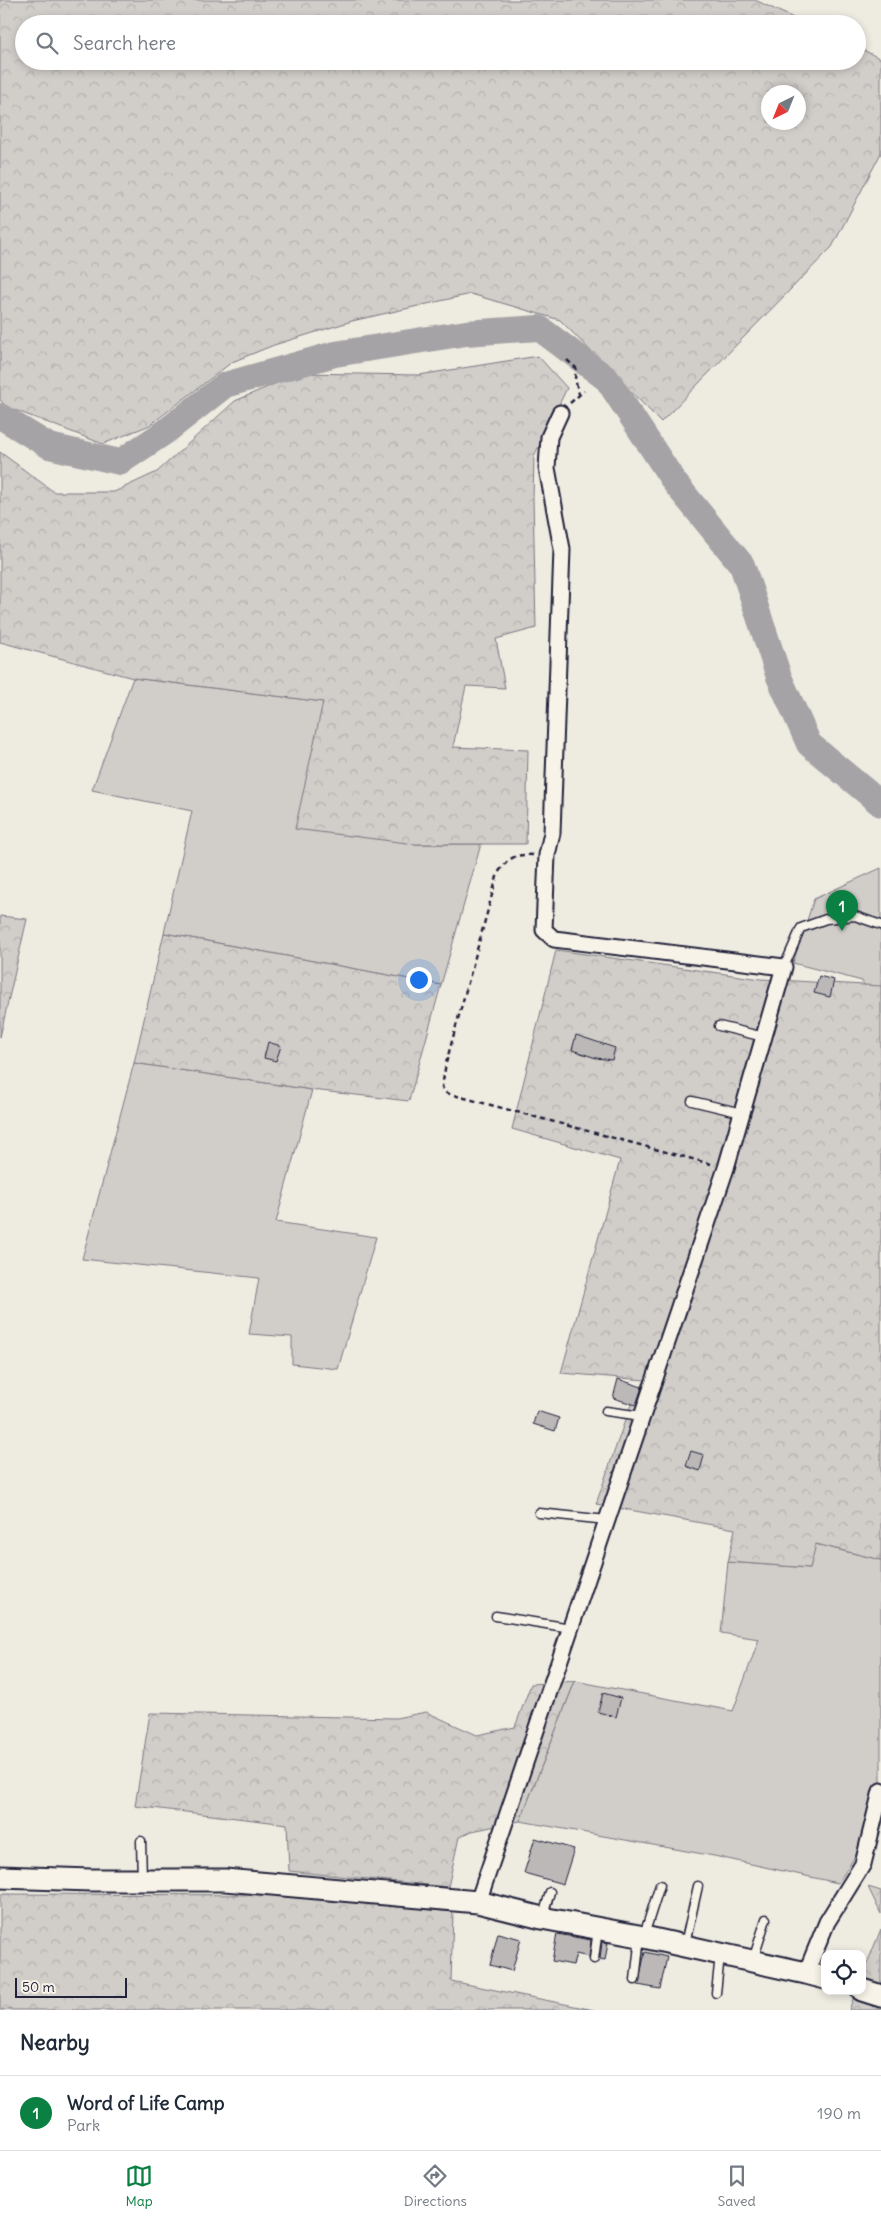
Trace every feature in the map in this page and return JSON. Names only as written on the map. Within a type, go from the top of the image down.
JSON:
[{"type":"street","points":[[478,1902],[726,1168],[784,967],[554,939],[544,930],[547,855],[552,824],[562,548],[546,468],[550,437],[560,413]]},
{"type":"street","points":[[0,1876],[225,1880],[478,1902],[542,1918],[642,1936],[816,1975],[827,1922],[863,1864],[881,1791]]},
{"type":"street","points":[[866,1991],[881,1996]]},
{"type":"lane","points":[[784,967],[800,928],[826,919],[855,916],[881,925]]},
{"type":"lane","points":[[719,1026],[764,1036]]},
{"type":"lane","points":[[692,1101],[742,1113]]},
{"type":"lane","points":[[606,1411],[642,1416]]},
{"type":"lane","points":[[539,1513],[607,1520]]},
{"type":"lane","points":[[496,1616],[571,1628]]},
{"type":"lane","points":[[141,1841],[142,1880]]},
{"type":"lane","points":[[635,1980],[642,1936],[660,1885]]},
{"type":"lane","points":[[684,1946],[698,1886]]},
{"type":"lane","points":[[542,1918],[550,1892]]},
{"type":"lane","points":[[753,1961],[766,1919]]},
{"type":"lane","points":[[594,1959],[598,1928]]},
{"type":"lane","points":[[716,1993],[720,1954]]},
{"type":"path","points":[[567,360],[576,368],[576,379],[580,394]]},
{"type":"path","points":[[560,413],[584,391]]},
{"type":"path","points":[[547,855],[521,854],[508,859],[498,873],[446,1063],[442,1087],[446,1093],[726,1168]]},
{"type":"green space","points":[[0,0],[755,0],[787,15],[15,15],[15,70],[866,70],[866,52],[881,59],[881,153],[832,247],[661,422],[560,320],[471,294],[352,321],[274,345],[232,362],[150,425],[103,444],[7,407],[0,400]]},
{"type":"green space","points":[[538,356],[567,388],[534,456],[536,628],[496,639],[505,688],[466,686],[453,747],[528,750],[526,844],[415,844],[295,829],[323,702],[133,678],[0,642],[0,452],[54,492],[114,492],[157,472],[235,401],[300,373],[419,375]]},
{"type":"green space","points":[[133,678],[324,702],[415,844],[481,844],[441,985],[164,933],[192,811],[92,790]]},
{"type":"green space","points":[[881,868],[881,1014],[875,1009],[862,981],[793,963],[814,899]]},
{"type":"green space","points":[[0,916],[27,919],[0,1037]]},
{"type":"green space","points":[[164,933],[441,985],[409,1101],[312,1090],[134,1063]]},
{"type":"green space","points":[[556,950],[761,979],[881,986],[881,1560],[816,1544],[810,1568],[728,1562],[735,1529],[596,1504],[629,1409],[645,1380],[561,1373],[620,1160],[512,1129]]},
{"type":"green space","points":[[134,1063],[312,1090],[276,1222],[376,1237],[338,1369],[292,1364],[292,1337],[249,1334],[259,1278],[82,1259]]},
{"type":"green space","points":[[815,1544],[881,1560],[881,1816],[838,1883],[714,1856],[520,1821],[575,1681],[733,1711],[759,1639],[721,1633],[728,1562],[810,1568]]},
{"type":"green space","points":[[575,1681],[520,1821],[472,1831],[459,1837],[448,1887],[289,1871],[287,1824],[135,1806],[150,1713],[396,1718],[426,1712],[477,1735],[515,1727],[531,1684]]},
{"type":"green space","points":[[868,1887],[881,1891],[881,1914]]},
{"type":"green space","points":[[0,1894],[288,1895],[453,1912],[451,1981],[594,2010],[0,2010]]},
{"type":"green space","points":[[881,1929],[881,2010],[849,2010],[855,1995],[866,1995],[866,1966]]},
{"type":"building","points":[[819,976],[834,980],[830,997],[814,993]]},
{"type":"building","points":[[576,1035],[615,1048],[612,1060],[596,1058],[572,1050]]},
{"type":"building","points":[[268,1042],[281,1046],[276,1061],[264,1058]]},
{"type":"building","points":[[618,1379],[642,1387],[636,1405],[613,1398]]},
{"type":"building","points":[[537,1411],[559,1418],[555,1431],[533,1424]]},
{"type":"building","points":[[691,1451],[704,1455],[700,1471],[686,1466]]},
{"type":"building","points":[[603,1693],[621,1698],[616,1717],[598,1712]]},
{"type":"building","points":[[535,1838],[574,1849],[563,1884],[524,1873]]},
{"type":"building","points":[[498,1933],[521,1939],[512,1971],[490,1965]]},
{"type":"building","points":[[557,1934],[591,1940],[589,1957],[576,1954],[573,1965],[552,1961]]},
{"type":"building","points":[[602,1942],[608,1943],[605,1960],[600,1959]]},
{"type":"building","points":[[645,1952],[667,1957],[660,1989],[638,1985]]},
{"type":"waterway","points":[[0,416],[49,446],[120,462],[165,432],[225,385],[335,354],[466,333],[539,328],[607,379],[675,483],[742,565],[779,677],[809,744],[881,804]]},
{"type":"place","name":"Word of Life Camp","points":[[842,931]]}]
